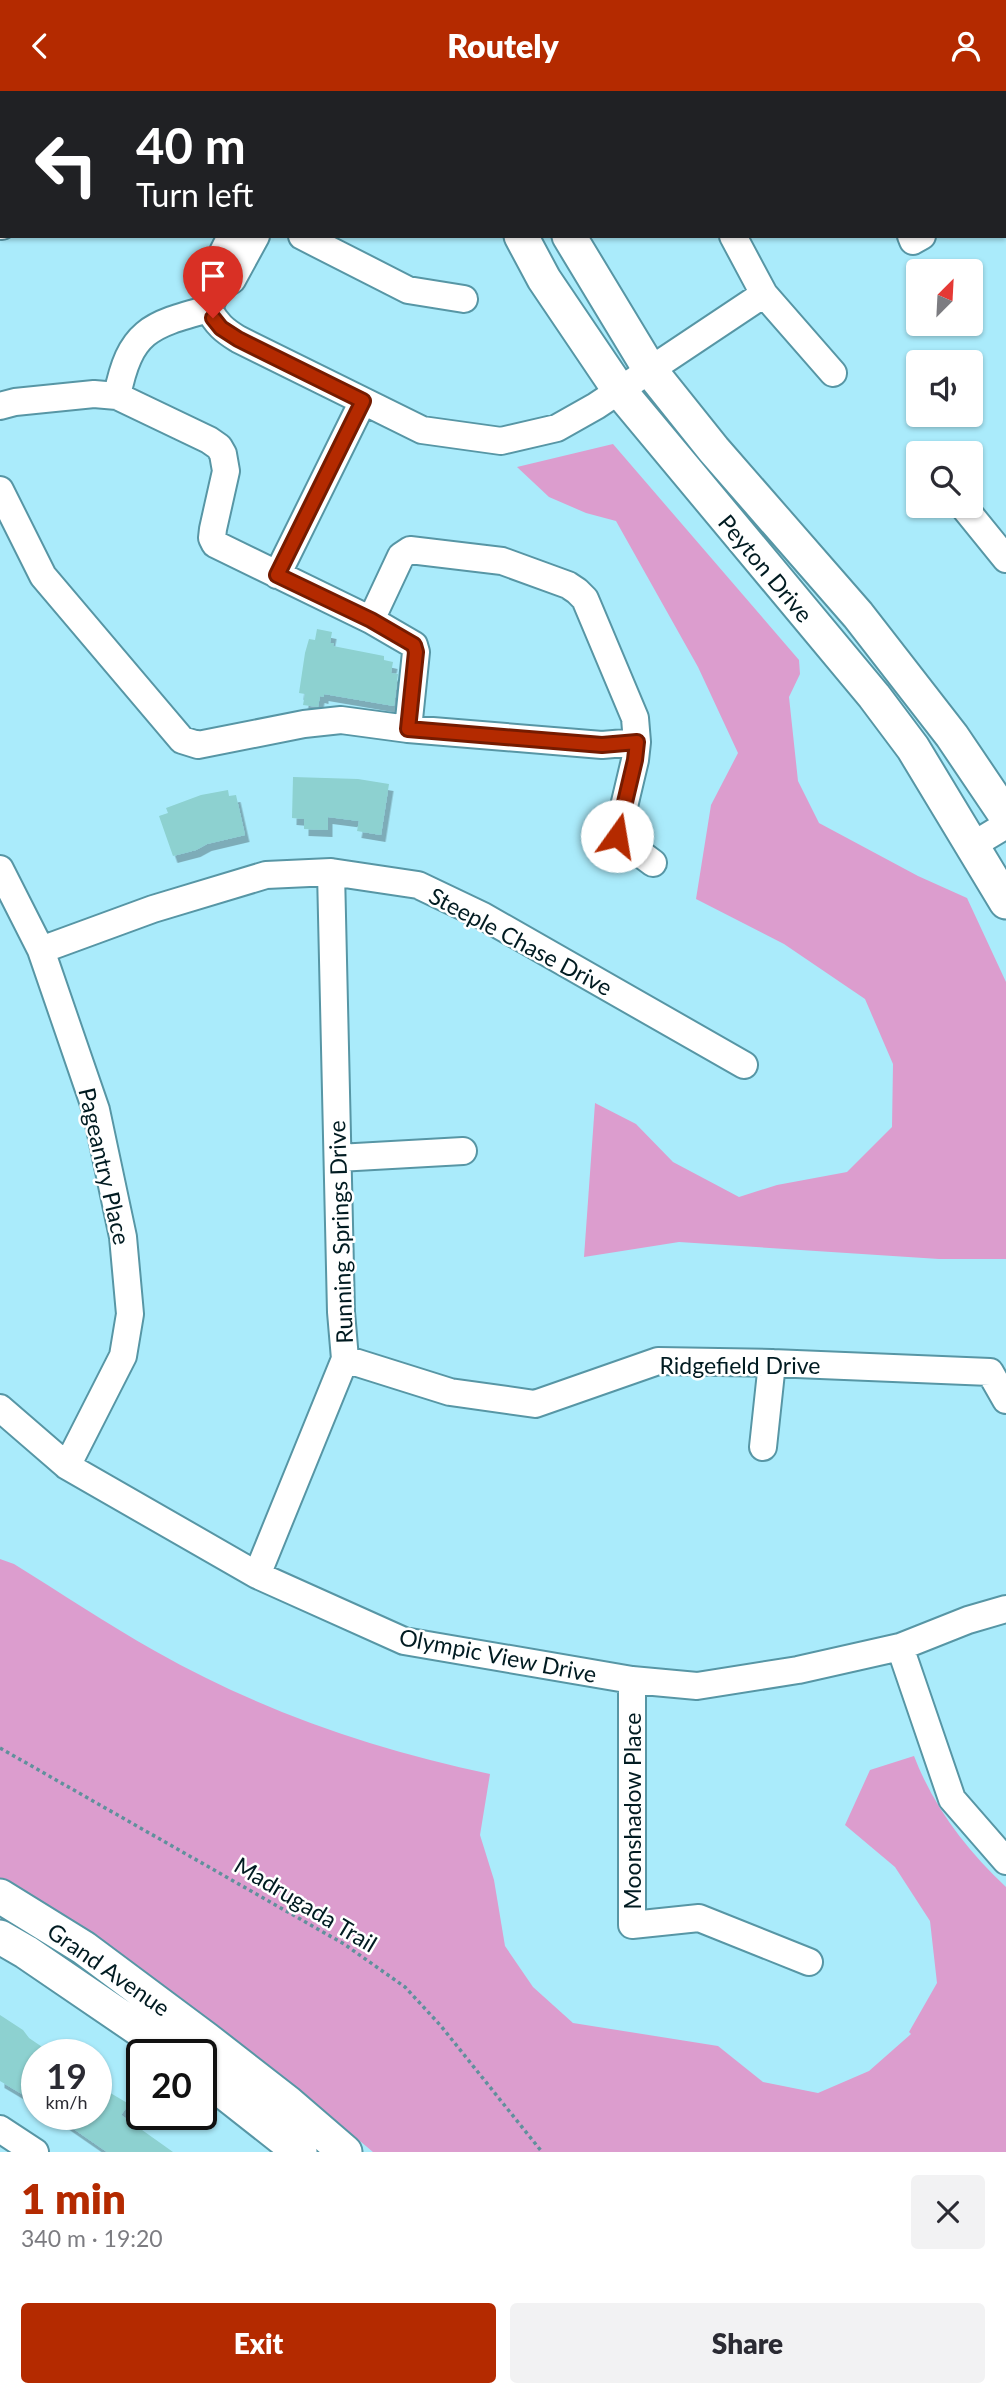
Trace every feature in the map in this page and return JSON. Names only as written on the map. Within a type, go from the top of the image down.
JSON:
[{"type":"main road","name":"Peyton Drive","points":[[522,238],[544,279],[619,390],[874,696],[913,748],[1006,902]]},
{"type":"main road","name":"Peyton Drive","points":[[570,238],[650,370],[714,450],[858,615],[953,736],[1006,816]]},
{"type":"main road","name":"Grand Avenue","points":[[0,1896],[83,1948],[128,1981],[287,2102],[345,2152]]},
{"type":"main road","name":"Grand Avenue","points":[[0,1937],[154,2039]]},
{"type":"main road","points":[[217,2087],[300,2152]]},
{"type":"street","points":[[230,238],[214,270],[213,299],[221,328],[422,431],[501,441],[557,428],[764,294]]},
{"type":"street","points":[[117,396],[125,362],[133,345],[145,332],[181,317],[213,299],[232,280],[255,238]]},
{"type":"street","points":[[307,238],[408,291],[464,299]]},
{"type":"street","points":[[734,238],[764,294],[833,373]]},
{"type":"street","points":[[0,406],[94,394],[117,396],[175,422],[219,447],[226,462],[226,471],[212,538],[215,544],[371,620],[414,645],[416,652],[408,729]]},
{"type":"street","points":[[277,575],[363,401]]},
{"type":"street","points":[[0,490],[43,576],[182,740],[198,745],[304,724],[341,720],[408,729],[602,745],[637,742]]},
{"type":"street","points":[[973,518],[1006,559]]},
{"type":"street","points":[[371,620],[401,556],[410,551],[502,561],[568,585],[584,599],[635,718],[635,760],[617,836],[653,863]]},
{"type":"street","points":[[973,845],[1006,825]]},
{"type":"street","name":"Pageantry Place","points":[[0,869],[41,950],[96,1110],[123,1237],[130,1314],[123,1356],[67,1467]]},
{"type":"street","name":"Steeple Chase Drive","points":[[41,950],[153,909],[266,875],[331,872],[418,885],[483,916],[744,1065]]},
{"type":"street","name":"Running Springs Drive","points":[[257,1575],[345,1359],[341,1312],[331,872]]},
{"type":"street","points":[[338,1158],[463,1151]]},
{"type":"street","name":"Ridgefield Drive","points":[[345,1359],[450,1392],[535,1404],[658,1361],[990,1372],[1006,1399]]},
{"type":"street","points":[[763,1447],[772,1363]]},
{"type":"street","name":"Olympic View Drive","points":[[0,1408],[67,1467],[257,1575],[404,1641],[632,1680],[697,1686],[798,1670],[901,1647],[968,1620],[1006,1609]]},
{"type":"street","points":[[901,1647],[952,1799],[1006,1861]]},
{"type":"street","name":"Moonshadow Place","points":[[632,1680],[632,1925],[699,1918],[809,1962]]},
{"type":"street","points":[[0,2129],[35,2152]]},
{"type":"path","name":"Madrugada Trail","points":[[0,1748],[344,1944],[405,1987],[441,2026],[542,2152]]},
{"type":"shaded area","points":[[613,444],[799,660],[800,674],[789,697],[798,781],[819,823],[918,876],[967,898],[1006,982],[1006,1259],[939,1259],[679,1242],[584,1257],[595,1103],[636,1124],[673,1162],[739,1197],[777,1185],[847,1172],[892,1127],[893,1064],[865,999],[784,944],[696,899],[711,805],[738,753],[698,667],[616,521],[586,513],[549,497],[517,467]]},
{"type":"shaded area","points":[[0,1559],[14,1564],[155,1651],[276,1710],[403,1753],[490,1774],[480,1835],[494,1880],[505,1946],[533,1987],[573,2023],[718,2046],[763,2082],[818,2093],[869,2071],[911,2034],[909,2032],[937,1983],[930,1921],[895,1867],[845,1825],[870,1770],[914,1756],[931,1793],[952,1827],[1006,1887],[1006,2152],[373,2152],[280,2074],[161,1984],[0,1880]]},
{"type":"building","points":[[317,629],[332,632],[330,643],[334,643],[333,646],[384,656],[384,660],[393,662],[391,673],[398,674],[394,706],[324,694],[324,697],[320,696],[318,707],[303,705],[305,694],[299,693],[305,653],[309,639],[315,640]]},
{"type":"building","points":[[293,777],[358,779],[389,784],[381,835],[357,831],[359,821],[328,817],[328,830],[304,829],[304,819],[292,818]]},
{"type":"building","points":[[228,790],[229,796],[236,795],[245,835],[173,856],[159,816],[168,813],[166,808],[201,795]]},
{"type":"building","points":[[0,2015],[23,2030],[30,2039],[21,2039],[21,2093],[0,2081]]},
{"type":"building","points":[[112,2094],[126,2102],[126,2108],[121,2115],[126,2119],[126,2130],[142,2130],[173,2152],[107,2152],[75,2130],[112,2130]]},
{"type":"route","points":[[213,318],[221,328],[238,339],[363,401],[277,575],[371,620],[414,645],[416,652],[408,729],[602,745],[637,742],[617,836]]}]
